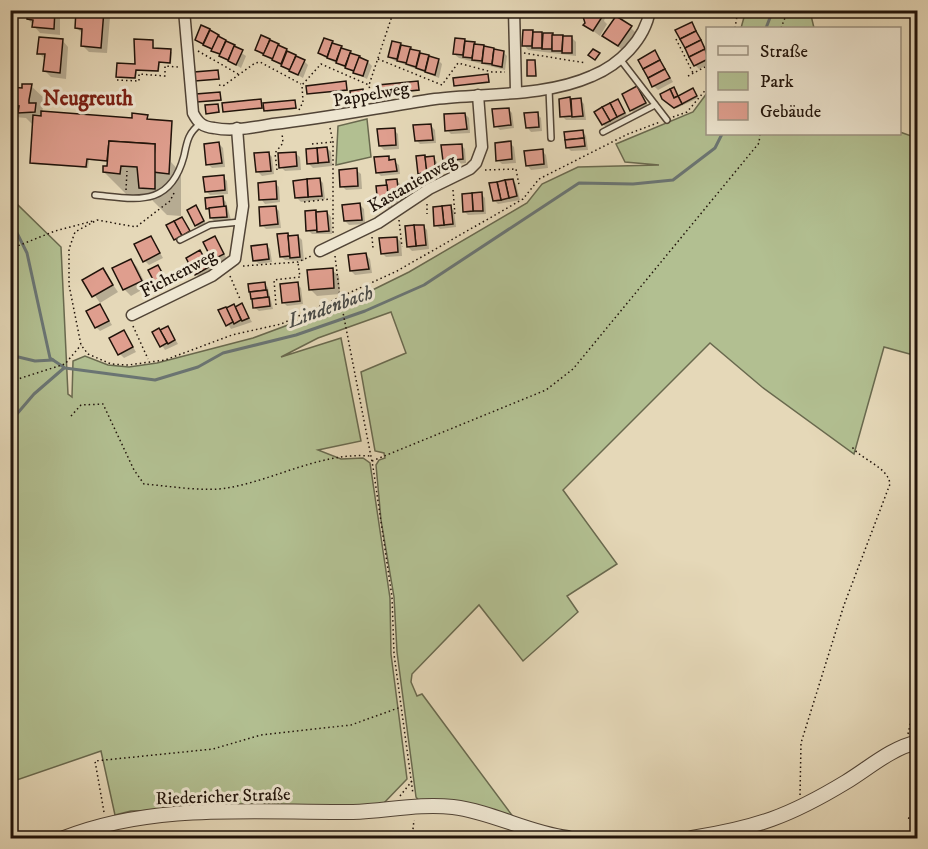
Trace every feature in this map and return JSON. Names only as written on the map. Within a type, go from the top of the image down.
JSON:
[{"type":"street","points":[[514,10],[516,91]]},
{"type":"street","name":"Pappelweg","points":[[200,124],[215,129],[237,128],[328,118],[478,95],[549,87],[591,77],[620,59],[639,37],[653,11]]},
{"type":"street","points":[[184,12],[191,104],[200,124]]},
{"type":"street","name":"Kastanienweg","points":[[320,251],[399,210],[429,189],[476,163],[482,147],[478,95]]},
{"type":"street","name":"Fichtenweg","points":[[132,315],[228,266],[238,251],[242,177],[237,128]]},
{"type":"street","points":[[692,838],[760,826],[783,817],[847,782],[877,761],[918,741]]},
{"type":"street","name":"Riedericher Straße","points":[[68,838],[123,819],[187,813],[386,810],[413,812],[468,809],[568,838]]},
{"type":"lane","points":[[620,59],[667,120]]},
{"type":"lane","points":[[549,87],[551,138]]},
{"type":"lane","points":[[603,132],[655,105]]},
{"type":"lane","points":[[95,195],[146,199],[156,195],[177,174],[188,136],[200,124]]},
{"type":"lane","name":"Fichtenweg","points":[[180,240],[210,225],[241,221]]},
{"type":"path","points":[[138,10],[184,12]]},
{"type":"path","points":[[735,27],[738,10]]},
{"type":"path","points":[[781,27],[788,10]]},
{"type":"path","points":[[373,110],[369,85],[391,12]]},
{"type":"path","points":[[676,39],[693,74]]},
{"type":"path","points":[[185,43],[238,74]]},
{"type":"path","points":[[515,51],[586,63]]},
{"type":"path","points":[[378,59],[442,85],[458,63],[492,72],[515,72]]},
{"type":"path","points":[[219,85],[223,86],[238,74],[260,62],[302,85]]},
{"type":"path","points":[[277,170],[274,153],[283,143],[286,123],[303,102],[302,85],[321,64],[369,85]]},
{"type":"path","points":[[117,80],[139,81],[140,74],[165,76],[165,66],[188,68]]},
{"type":"path","points":[[688,76],[705,67]]},
{"type":"path","points":[[10,116],[14,107]]},
{"type":"path","points":[[328,118],[333,142],[334,244],[344,322],[372,461],[392,597],[394,654],[413,780],[412,838]]},
{"type":"path","points":[[372,461],[546,390],[573,369],[759,143],[760,135]]},
{"type":"path","points":[[312,144],[333,142]]},
{"type":"path","points":[[476,163],[480,170],[516,169],[519,185]]},
{"type":"path","points":[[126,191],[127,171]]},
{"type":"path","points":[[452,177],[455,215]]},
{"type":"path","points":[[304,202],[332,199]]},
{"type":"path","points":[[399,210],[402,247]]},
{"type":"path","points":[[10,249],[55,231],[97,220]]},
{"type":"path","points":[[240,299],[228,266],[247,267],[298,262],[320,251]]},
{"type":"path","points":[[276,305],[274,280],[300,277],[298,262]]},
{"type":"path","points":[[132,315],[133,326],[149,360]]},
{"type":"path","points":[[10,380],[34,376],[48,368],[65,364],[81,345]]},
{"type":"path","points":[[10,398],[18,379]]},
{"type":"path","points":[[71,416],[81,405],[103,404],[134,470],[144,484],[225,489],[279,476],[334,456],[371,456]]},
{"type":"path","points":[[801,795],[798,767],[801,743],[844,605],[890,484],[886,473],[858,455],[852,447]]},
{"type":"path","points":[[908,729],[918,690]]},
{"type":"path","points":[[106,824],[94,761],[213,749],[261,735],[351,725],[401,706]]},
{"type":"path","points":[[908,818],[918,820]]},
{"type":"green space","points":[[746,10],[810,11],[814,27],[741,27]]},
{"type":"green space","points":[[706,94],[706,135],[901,135],[901,132],[917,138],[917,356],[884,347],[854,454],[762,387],[710,343],[563,490],[617,564],[567,596],[578,612],[523,661],[479,605],[412,674],[411,682],[417,696],[422,694],[514,818],[419,801],[416,797],[397,652],[394,597],[381,520],[376,465],[379,460],[385,458],[384,453],[375,451],[361,372],[406,353],[391,312],[318,338],[281,357],[341,338],[361,441],[318,450],[341,459],[363,458],[370,463],[390,598],[391,654],[407,779],[382,805],[131,811],[115,815],[101,751],[11,782],[10,177],[17,204],[61,247],[68,394],[72,397],[73,361],[85,356],[108,365],[129,367],[157,363],[253,338],[342,305],[409,272],[527,203],[542,184],[578,167],[659,165],[625,162],[616,144],[693,112]]},
{"type":"green space","points":[[367,119],[371,157],[336,165],[338,126]]},
{"type":"building","points":[[27,10],[55,10],[54,29],[32,27],[33,20],[27,19]]},
{"type":"building","points":[[76,10],[104,10],[101,48],[81,46],[82,29],[75,28]]},
{"type":"building","points":[[581,10],[597,10],[597,14],[602,17],[593,31],[583,25],[585,23]]},
{"type":"building","points":[[616,16],[632,26],[618,46],[602,36]]},
{"type":"building","points":[[692,22],[696,31],[680,39],[675,30]]},
{"type":"building","points":[[201,25],[210,29],[203,44],[195,40]]},
{"type":"building","points":[[210,30],[219,35],[212,49],[203,45]]},
{"type":"building","points":[[523,30],[533,30],[532,46],[522,46]]},
{"type":"building","points":[[696,31],[701,40],[685,48],[680,39]]},
{"type":"building","points":[[533,32],[542,32],[542,48],[532,48]]},
{"type":"building","points":[[543,33],[553,33],[552,49],[542,49]]},
{"type":"building","points":[[261,35],[270,39],[264,54],[255,50]]},
{"type":"building","points":[[552,35],[563,35],[562,51],[552,51]]},
{"type":"building","points":[[218,36],[226,40],[220,54],[211,51]]},
{"type":"building","points":[[563,36],[572,36],[572,53],[562,53]]},
{"type":"building","points":[[39,37],[63,39],[60,73],[43,71],[45,54],[37,54]]},
{"type":"building","points":[[324,38],[333,41],[327,57],[318,53]]},
{"type":"building","points":[[455,38],[465,39],[463,55],[453,54]]},
{"type":"building","points":[[134,39],[153,40],[153,48],[171,49],[170,63],[159,62],[158,71],[136,70],[135,78],[116,77],[117,63],[135,64]]},
{"type":"building","points":[[270,40],[279,44],[273,59],[263,55]]},
{"type":"building","points":[[701,40],[705,49],[689,57],[685,48]]},
{"type":"building","points":[[226,41],[235,45],[228,60],[219,56]]},
{"type":"building","points":[[392,41],[401,43],[397,59],[388,57]]},
{"type":"building","points":[[465,41],[475,42],[472,58],[463,57]]},
{"type":"building","points":[[332,43],[342,46],[336,61],[327,58]]},
{"type":"building","points":[[474,44],[484,45],[482,61],[472,60]]},
{"type":"building","points":[[278,45],[287,49],[281,64],[272,60]]},
{"type":"building","points":[[401,45],[411,47],[407,63],[397,61]]},
{"type":"building","points":[[234,46],[243,50],[236,65],[228,61]]},
{"type":"building","points":[[484,46],[494,48],[492,64],[482,63]]},
{"type":"building","points":[[341,48],[351,51],[345,66],[336,63]]},
{"type":"building","points":[[410,49],[420,51],[416,67],[406,64]]},
{"type":"building","points":[[494,49],[504,51],[502,67],[492,65]]},
{"type":"building","points":[[593,49],[600,53],[595,60],[588,55]]},
{"type":"building","points":[[705,49],[706,60],[694,66],[689,57]]},
{"type":"building","points":[[655,50],[660,60],[643,69],[638,60]]},
{"type":"building","points":[[287,51],[296,55],[290,70],[281,66]]},
{"type":"building","points":[[350,53],[360,56],[354,71],[345,68]]},
{"type":"building","points":[[420,53],[429,55],[425,71],[416,68]]},
{"type":"building","points":[[296,56],[305,60],[298,75],[289,71]]},
{"type":"building","points":[[429,56],[439,59],[435,75],[425,72]]},
{"type":"building","points":[[359,57],[368,61],[363,76],[353,73]]},
{"type":"building","points":[[527,60],[535,60],[536,76],[527,76]]},
{"type":"building","points":[[660,60],[665,69],[648,78],[643,69]]},
{"type":"building","points":[[665,69],[670,78],[652,87],[648,78]]},
{"type":"building","points":[[218,70],[219,79],[195,81],[194,72]]},
{"type":"building","points":[[488,74],[489,82],[454,86],[453,78]]},
{"type":"building","points":[[346,81],[347,90],[307,94],[306,86]]},
{"type":"building","points":[[418,81],[419,90],[379,94],[378,85]]},
{"type":"building","points":[[22,84],[32,84],[29,103],[36,103],[35,112],[18,113],[19,106],[10,105],[10,87],[22,88]]},
{"type":"building","points":[[637,86],[646,103],[630,111],[622,94]]},
{"type":"building","points":[[674,87],[678,96],[674,98],[670,89]]},
{"type":"building","points":[[693,88],[697,96],[682,104],[678,96]]},
{"type":"building","points":[[363,89],[364,98],[351,99],[350,91]]},
{"type":"building","points":[[670,89],[674,98],[678,96],[682,104],[674,108],[662,99],[660,94]]},
{"type":"building","points":[[220,92],[221,100],[197,102],[196,94]]},
{"type":"building","points":[[570,97],[572,116],[560,117],[559,99]]},
{"type":"building","points":[[581,98],[583,116],[572,117],[571,99]]},
{"type":"building","points":[[261,99],[262,108],[223,112],[222,103]]},
{"type":"building","points":[[618,99],[625,113],[617,117],[610,103]]},
{"type":"building","points":[[295,100],[296,108],[264,111],[263,103]]},
{"type":"building","points":[[610,103],[617,117],[610,121],[602,107]]},
{"type":"building","points":[[218,104],[219,112],[206,114],[205,105]]},
{"type":"building","points":[[602,107],[610,121],[602,125],[594,112]]},
{"type":"building","points":[[509,108],[511,125],[494,127],[492,109]]},
{"type":"building","points":[[41,111],[132,118],[132,113],[148,115],[147,119],[172,121],[169,174],[153,172],[155,144],[109,141],[107,161],[87,159],[86,167],[30,163],[33,115],[41,116]]},
{"type":"building","points":[[538,112],[539,127],[526,128],[524,113]]},
{"type":"building","points":[[465,113],[467,129],[445,131],[444,114]]},
{"type":"building","points":[[431,124],[433,140],[415,141],[413,125]]},
{"type":"building","points":[[395,128],[396,145],[379,146],[377,129]]},
{"type":"building","points":[[583,130],[584,138],[565,140],[564,132]]},
{"type":"building","points":[[584,138],[585,146],[566,148],[565,140]]},
{"type":"building","points":[[109,141],[155,144],[155,189],[139,188],[137,167],[121,166],[120,174],[103,172],[103,166],[107,166]]},
{"type":"building","points":[[511,141],[512,159],[496,161],[495,143]]},
{"type":"building","points":[[219,142],[222,163],[206,165],[204,144]]},
{"type":"building","points":[[462,144],[463,159],[443,161],[441,145]]},
{"type":"building","points":[[327,147],[329,162],[318,163],[317,148]]},
{"type":"building","points":[[317,148],[318,163],[307,164],[306,149]]},
{"type":"building","points":[[543,149],[544,164],[526,166],[524,151]]},
{"type":"building","points":[[269,152],[271,171],[256,172],[254,153]]},
{"type":"building","points":[[296,152],[297,166],[279,168],[278,153]]},
{"type":"building","points":[[425,155],[427,172],[418,174],[416,156]]},
{"type":"building","points":[[389,156],[389,160],[395,159],[397,171],[376,173],[374,157]]},
{"type":"building","points":[[434,156],[436,173],[427,174],[425,157]]},
{"type":"building","points":[[357,168],[358,186],[340,187],[339,170]]},
{"type":"building","points":[[224,175],[225,190],[205,192],[203,177]]},
{"type":"building","points":[[320,178],[322,196],[308,197],[307,179]]},
{"type":"building","points":[[307,179],[308,197],[295,198],[293,181]]},
{"type":"building","points":[[397,179],[399,198],[388,199],[386,180]]},
{"type":"building","points":[[513,179],[517,196],[509,198],[505,180]]},
{"type":"building","points":[[505,180],[509,198],[501,200],[497,182]]},
{"type":"building","points":[[276,181],[277,199],[259,200],[258,183]]},
{"type":"building","points":[[497,182],[501,200],[493,201],[489,183]]},
{"type":"building","points":[[387,185],[389,204],[378,205],[376,186]]},
{"type":"building","points":[[482,192],[483,211],[473,211],[472,193]]},
{"type":"building","points":[[472,193],[473,211],[463,212],[462,194]]},
{"type":"building","points":[[223,196],[224,207],[206,209],[205,198]]},
{"type":"building","points":[[360,203],[362,220],[344,221],[342,205]]},
{"type":"building","points":[[196,205],[204,221],[195,226],[187,210]]},
{"type":"building","points":[[451,205],[453,224],[444,225],[442,206]]},
{"type":"building","points":[[226,206],[227,217],[210,218],[209,208]]},
{"type":"building","points":[[276,206],[278,224],[260,226],[259,207]]},
{"type":"building","points":[[442,206],[444,225],[434,226],[433,207]]},
{"type":"building","points":[[316,210],[317,230],[306,231],[305,211]]},
{"type":"building","points":[[327,211],[329,231],[317,232],[316,212]]},
{"type":"building","points":[[182,217],[190,231],[182,236],[174,221]]},
{"type":"building","points":[[174,221],[182,236],[174,240],[166,225]]},
{"type":"building","points":[[414,225],[424,225],[426,245],[416,246]]},
{"type":"building","points":[[414,225],[416,246],[407,247],[405,226]]},
{"type":"building","points":[[288,233],[290,256],[280,257],[277,234]]},
{"type":"building","points":[[298,235],[300,257],[290,258],[288,236]]},
{"type":"building","points":[[151,236],[160,253],[143,262],[134,244]]},
{"type":"building","points":[[215,236],[224,254],[212,260],[203,242]]},
{"type":"building","points":[[397,237],[398,252],[381,254],[379,238]]},
{"type":"building","points":[[267,244],[269,259],[253,261],[251,246]]},
{"type":"building","points":[[200,250],[209,267],[195,275],[186,258]]},
{"type":"building","points":[[366,253],[369,269],[350,271],[348,255]]},
{"type":"building","points":[[131,259],[142,281],[123,290],[112,268]]},
{"type":"building","points":[[158,265],[167,282],[157,287],[148,270]]},
{"type":"building","points":[[103,268],[113,285],[92,297],[82,280]]},
{"type":"building","points":[[333,268],[334,288],[309,290],[307,270]]},
{"type":"building","points":[[265,282],[266,290],[249,292],[248,284]]},
{"type":"building","points":[[298,282],[300,301],[282,303],[280,284]]},
{"type":"building","points":[[267,290],[268,297],[251,299],[250,292]]},
{"type":"building","points":[[269,297],[270,306],[253,308],[252,299]]},
{"type":"building","points":[[242,303],[249,318],[242,321],[235,307]]},
{"type":"building","points":[[100,304],[109,321],[95,328],[86,311]]},
{"type":"building","points":[[234,304],[241,320],[234,324],[226,308]]},
{"type":"building","points":[[226,307],[233,322],[226,326],[218,310]]},
{"type":"building","points":[[168,326],[175,340],[168,344],[160,330]]},
{"type":"building","points":[[159,328],[167,343],[160,347],[152,332]]},
{"type":"building","points":[[124,330],[133,347],[118,355],[109,338]]},
{"type":"waterway","name":"Lindenbach","points":[[766,27],[773,10]]},
{"type":"waterway","name":"Lindenbach","points":[[10,219],[27,253],[50,358],[65,368],[155,380],[198,367],[223,353],[296,335],[365,311],[424,285],[579,183],[633,184],[673,180],[715,148],[722,135]]},
{"type":"waterway","points":[[10,355],[35,361],[53,360]]},
{"type":"waterway","points":[[10,422],[34,394],[64,368]]},
{"type":"district","name":"Neugreuth","points":[[88,98]]}]
